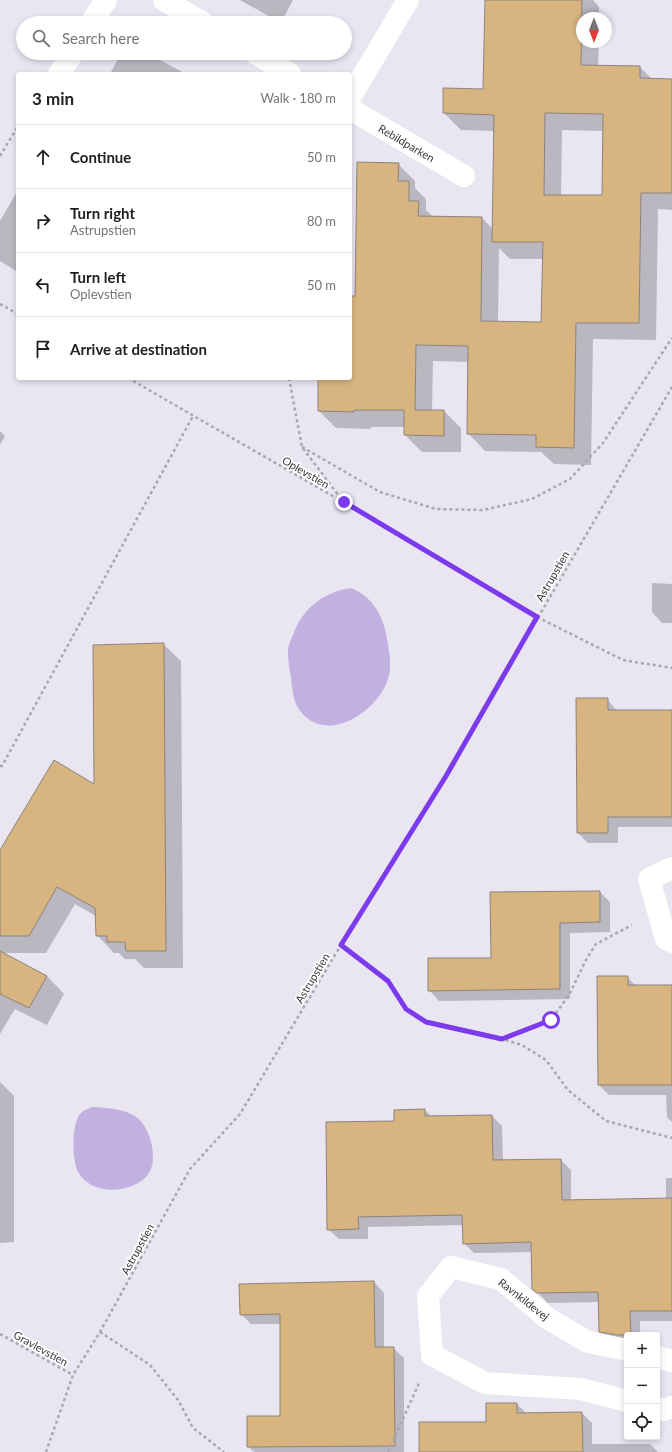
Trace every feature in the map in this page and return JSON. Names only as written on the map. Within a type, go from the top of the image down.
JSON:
[{"type":"street","points":[[96,16],[106,0]]},
{"type":"street","points":[[164,0],[191,16]]},
{"type":"street","points":[[352,95],[408,0]]},
{"type":"street","points":[[61,72],[69,60]]},
{"type":"street","points":[[266,60],[287,72]]},
{"type":"street","name":"Rebildparken","points":[[352,110],[464,176]]},
{"type":"street","points":[[672,868],[649,879],[666,939],[672,942]]},
{"type":"street","name":"Ravnkildevej","points":[[432,1355],[428,1296],[451,1267],[501,1278],[547,1318],[588,1342],[624,1349]]},
{"type":"street","points":[[432,1355],[485,1383],[581,1389],[624,1399]]},
{"type":"street","points":[[660,1358],[672,1361]]},
{"type":"street","points":[[660,1409],[664,1410],[672,1407]]},
{"type":"path","points":[[0,156],[16,129]]},
{"type":"path","points":[[0,304],[16,313]]},
{"type":"path","points":[[302,447],[380,492],[436,509],[483,510],[532,499],[570,479],[603,443],[672,338]]},
{"type":"path","name":"Oplevstien","points":[[131,380],[344,502],[537,617],[623,660],[672,668]]},
{"type":"path","points":[[289,380],[302,447],[344,502]]},
{"type":"path","name":"Astrupstien","points":[[46,1452],[73,1375],[100,1332],[190,1168],[240,1114],[341,945],[446,776],[672,387]]},
{"type":"path","points":[[0,766],[2,766],[193,416]]},
{"type":"path","points":[[502,1039],[551,1020],[569,995],[587,958],[596,944],[658,911]]},
{"type":"path","points":[[341,945],[388,981],[406,1009],[426,1022],[522,1045],[546,1060],[568,1090],[606,1121],[672,1138]]},
{"type":"path","points":[[100,1332],[150,1365],[178,1400],[193,1428],[224,1452]]},
{"type":"path","name":"Gravlevstien","points":[[0,1334],[73,1375]]},
{"type":"path","points":[[388,1452],[432,1355]]},
{"type":"shaded area","points":[[351,588],[358,591],[370,601],[382,619],[389,652],[389,676],[381,694],[361,714],[349,721],[336,725],[324,725],[312,721],[301,712],[296,704],[292,691],[288,646],[302,617],[315,603],[331,593]]},
{"type":"shaded area","points":[[92,1107],[123,1111],[133,1115],[145,1127],[152,1145],[153,1154],[150,1172],[145,1178],[129,1187],[110,1190],[91,1185],[84,1180],[78,1172],[74,1151],[75,1124],[81,1113]]},
{"type":"building","points":[[485,0],[582,0],[582,12],[576,12],[576,48],[581,48],[581,65],[640,66],[640,78],[672,79],[672,193],[641,193],[639,323],[576,323],[574,448],[536,447],[536,435],[467,434],[468,346],[416,345],[415,410],[444,410],[444,436],[404,435],[404,410],[354,410],[354,412],[318,411],[318,380],[352,380],[352,296],[355,296],[357,162],[399,163],[398,181],[409,181],[409,201],[419,201],[418,216],[482,217],[481,321],[541,322],[543,242],[492,242],[494,115],[443,113],[443,88],[483,89]],"holes":[[[545,113],[603,114],[602,195],[544,195]]]},
{"type":"building","points":[[164,643],[166,951],[126,951],[125,942],[107,942],[107,936],[96,936],[95,908],[57,887],[29,936],[0,936],[0,850],[54,760],[94,784],[93,645]]},
{"type":"building","points":[[576,698],[608,698],[608,710],[672,710],[672,817],[608,817],[608,833],[577,833]]},
{"type":"building","points":[[600,891],[600,922],[560,923],[560,989],[428,991],[428,958],[491,958],[490,892]]},
{"type":"building","points":[[0,951],[47,976],[29,1008],[0,994]]},
{"type":"building","points":[[597,976],[628,976],[628,985],[672,985],[672,1085],[598,1085]]},
{"type":"building","points":[[425,1109],[425,1116],[492,1115],[493,1160],[561,1159],[562,1200],[672,1198],[672,1311],[630,1311],[631,1332],[624,1332],[624,1335],[618,1335],[599,1332],[598,1292],[537,1293],[532,1289],[531,1242],[463,1244],[462,1215],[358,1217],[359,1229],[327,1230],[326,1122],[394,1121],[394,1110]]},
{"type":"building","points":[[374,1281],[375,1347],[394,1347],[395,1446],[247,1447],[247,1416],[280,1416],[280,1314],[240,1315],[239,1284]]},
{"type":"building","points":[[486,1403],[517,1403],[517,1413],[582,1412],[583,1452],[419,1452],[419,1422],[486,1422]]},
{"type":"route","points":[[344,502],[537,617],[446,776],[341,945],[388,981],[406,1009],[426,1022],[486,1034],[502,1039],[551,1020]]}]
